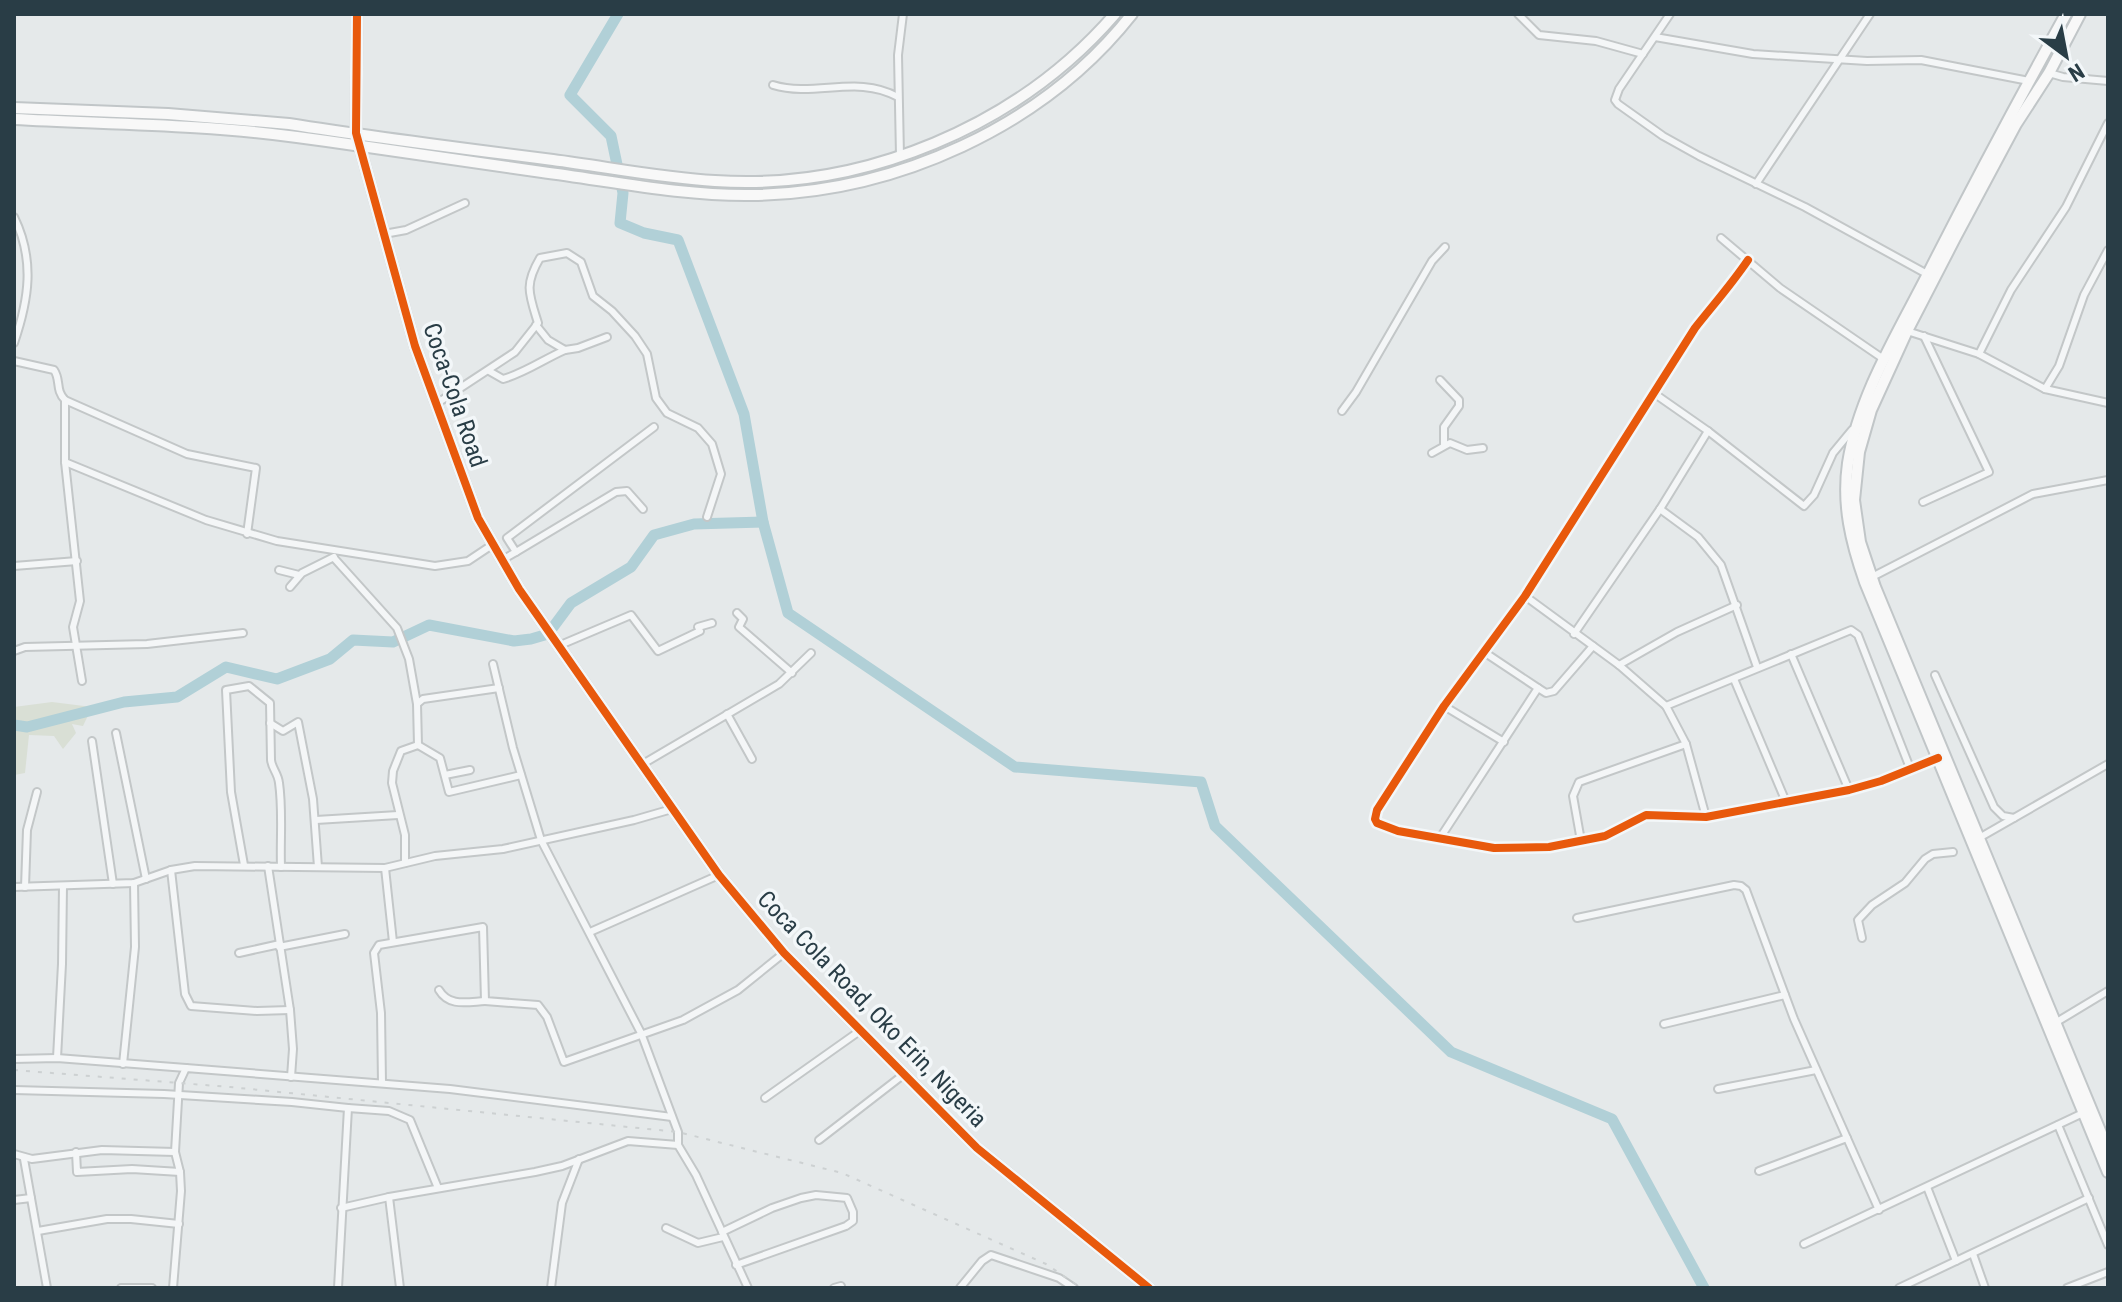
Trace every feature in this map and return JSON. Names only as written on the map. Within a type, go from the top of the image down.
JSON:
[{"type":"main road","points":[[14,108],[206,116],[716,181],[766,181],[829,175],[900,156],[952,134],[1016,100],[1080,51],[1115,14]]},
{"type":"main road","points":[[14,119],[220,129],[535,170],[673,192],[766,194],[832,187],[892,173],[957,148],[1035,105],[1088,63],[1132,14]]},
{"type":"main road","points":[[2074,15],[2049,73],[2016,124],[1907,331],[1864,430],[1855,477],[1857,527],[1872,577],[2108,1172]]},
{"type":"main road","points":[[2074,15],[2029,81],[1885,360],[1858,420],[1848,464],[1846,495],[1851,538],[1865,582],[2108,1150]]},
{"type":"street","points":[[356,133],[357,14]]},
{"type":"street","points":[[900,156],[898,55],[903,14]]},
{"type":"street","points":[[1518,14],[1539,35],[1596,41],[1643,54]]},
{"type":"street","points":[[1670,14],[1616,95],[1618,104],[1663,136],[1805,207],[1927,274]]},
{"type":"street","points":[[1756,184],[1870,14]]},
{"type":"street","points":[[1655,37],[1753,54],[1921,60],[2029,81]]},
{"type":"street","points":[[2049,73],[2108,81]]},
{"type":"street","points":[[773,85],[794,89],[867,86],[883,89],[898,97]]},
{"type":"street","points":[[1979,354],[2011,290],[2066,207],[2108,123]]},
{"type":"street","name":"Coca-Cola Road","points":[[356,133],[415,346],[478,518],[502,561],[556,642]]},
{"type":"street","points":[[384,234],[406,230],[465,203]]},
{"type":"street","points":[[14,217],[29,262],[14,343]]},
{"type":"street","points":[[1721,238],[1780,288],[1885,360]]},
{"type":"street","points":[[1342,411],[1432,261],[1445,247]]},
{"type":"street","points":[[2045,389],[2059,366],[2075,314],[2105,262],[2108,250]]},
{"type":"street","points":[[565,350],[548,340],[536,325],[529,278],[540,258],[567,253],[581,262],[593,296],[635,336],[647,354],[656,398],[667,413],[698,428],[712,444],[721,474],[707,517]]},
{"type":"street","points":[[1748,260],[1726,293],[1713,304],[1695,328],[1525,596],[1444,706],[1401,771],[1377,810],[1375,819],[1377,823],[1398,831],[1511,849],[1605,836],[1646,815],[1706,817],[1849,790],[1938,758]]},
{"type":"street","points":[[436,404],[515,352],[536,325]]},
{"type":"street","points":[[1907,331],[1979,354],[2045,389],[2108,403]]},
{"type":"street","points":[[1923,502],[1989,472],[1924,336]]},
{"type":"street","points":[[489,371],[503,379],[518,375],[537,362],[565,350],[607,337]]},
{"type":"street","points":[[14,361],[54,370],[58,378],[58,392],[65,400],[187,454],[256,468],[247,534]]},
{"type":"street","points":[[1440,380],[1459,400],[1459,406],[1444,427],[1444,445]]},
{"type":"street","points":[[1655,394],[1804,506],[1814,495],[1833,453],[1846,440],[1858,420]]},
{"type":"street","points":[[65,400],[65,462],[80,601],[73,627],[82,681]]},
{"type":"street","points":[[516,552],[507,538],[654,427]]},
{"type":"street","points":[[1574,634],[1660,509],[1708,431]]},
{"type":"street","points":[[1432,453],[1450,443],[1467,450],[1483,448]]},
{"type":"street","points":[[65,462],[247,534],[435,566],[468,561],[492,545]]},
{"type":"street","points":[[1872,577],[2033,494],[2108,480]]},
{"type":"street","points":[[502,561],[616,492],[627,491],[643,509]]},
{"type":"street","points":[[1660,509],[1698,537],[1721,565],[1757,667]]},
{"type":"street","points":[[334,549],[334,558],[397,628],[409,659],[417,704],[418,745]]},
{"type":"street","points":[[290,587],[299,575],[334,558]]},
{"type":"street","points":[[14,566],[77,561]]},
{"type":"street","points":[[279,570],[299,575]]},
{"type":"street","points":[[1525,596],[1619,665],[1666,706],[1686,744],[1706,817]]},
{"type":"street","points":[[1619,665],[1677,632],[1737,605]]},
{"type":"street","points":[[737,613],[743,619],[739,627],[792,673]]},
{"type":"street","points":[[556,642],[631,615],[658,651],[700,631],[698,627],[712,623]]},
{"type":"street","points":[[1666,706],[1851,630],[1855,632],[1910,768]]},
{"type":"street","points":[[14,651],[25,647],[147,644],[243,633]]},
{"type":"street","name":"Coca Cola Road, Oko Erin, Nigeria","points":[[556,642],[719,875],[784,953],[977,1148],[1149,1288]]},
{"type":"street","points":[[1484,652],[1546,693],[1554,691],[1593,646]]},
{"type":"street","points":[[641,765],[779,684],[811,653]]},
{"type":"street","points":[[1791,654],[1849,790]]},
{"type":"street","points":[[493,664],[541,840],[641,1033],[678,1132],[678,1145],[696,1175],[748,1288]]},
{"type":"street","points":[[1935,675],[1994,807],[2003,816],[2014,818]]},
{"type":"street","points":[[1734,679],[1786,802]]},
{"type":"street","points":[[244,865],[231,792],[226,690],[249,686],[270,703],[272,766],[278,772],[280,787],[281,867]]},
{"type":"street","points":[[417,704],[423,699],[499,688]]},
{"type":"street","points":[[1440,838],[1538,688]]},
{"type":"street","points":[[1444,706],[1504,742]]},
{"type":"street","points":[[727,714],[752,759]]},
{"type":"street","points":[[270,723],[283,731],[298,722],[316,820],[318,867]]},
{"type":"street","points":[[116,733],[146,879]]},
{"type":"street","points":[[92,741],[113,884]]},
{"type":"street","points":[[1581,841],[1573,796],[1579,782],[1686,744]]},
{"type":"street","points":[[405,863],[405,835],[392,783],[401,751],[418,745],[437,754],[444,766],[447,789],[454,792],[521,775]]},
{"type":"street","points":[[1975,840],[2108,764]]},
{"type":"street","points":[[445,775],[470,770]]},
{"type":"street","points":[[25,887],[27,830],[37,792]]},
{"type":"street","points":[[14,887],[134,883],[171,870],[244,865],[385,868],[435,856],[503,849],[672,809]]},
{"type":"street","points":[[316,820],[398,815]]},
{"type":"street","points":[[1862,938],[1858,920],[1864,912],[1905,883],[1925,859],[1933,854],[1953,852]]},
{"type":"street","points":[[268,866],[290,1010],[293,1049],[291,1077]]},
{"type":"street","points":[[385,868],[393,942]]},
{"type":"street","points":[[171,870],[185,994],[191,1006],[290,1010]]},
{"type":"street","points":[[590,932],[719,875]]},
{"type":"street","points":[[123,1064],[135,947],[134,883]]},
{"type":"street","points":[[57,1058],[63,886]]},
{"type":"street","points":[[1577,918],[1741,886],[1746,890],[1816,1070],[1879,1210]]},
{"type":"street","points":[[382,1083],[381,1013],[374,953],[379,945],[483,927],[485,1001]]},
{"type":"street","points":[[239,953],[345,934]]},
{"type":"street","points":[[439,990],[444,999],[451,1002],[538,1005],[547,1017],[564,1062],[683,1020],[738,990],[784,953]]},
{"type":"street","points":[[2055,1023],[2107,994]]},
{"type":"street","points":[[1664,1024],[1785,995]]},
{"type":"street","points":[[765,1098],[861,1030]]},
{"type":"street","points":[[14,1059],[57,1058],[382,1083],[672,1117]]},
{"type":"street","points":[[173,1288],[179,1224],[180,1172],[175,1152],[179,1083],[186,1068]]},
{"type":"street","points":[[1718,1089],[1816,1070]]},
{"type":"street","points":[[819,1140],[903,1075]]},
{"type":"street","points":[[14,1090],[292,1102],[389,1111],[410,1120],[438,1188]]},
{"type":"street","points":[[338,1288],[348,1108]]},
{"type":"street","points":[[1804,1244],[2084,1113]]},
{"type":"street","points":[[2058,1125],[2108,1245]]},
{"type":"street","points":[[1759,1171],[1847,1138]]},
{"type":"street","points":[[341,1208],[562,1166],[628,1141],[678,1145]]},
{"type":"street","points":[[24,1159],[76,1152],[175,1152]]},
{"type":"street","points":[[76,1152],[77,1172],[132,1169],[180,1172]]},
{"type":"street","points":[[14,1154],[21,1154],[24,1159],[47,1288]]},
{"type":"street","points":[[551,1288],[562,1203],[579,1159]]},
{"type":"street","points":[[562,1166],[570,1177]]},
{"type":"street","points":[[1927,1187],[1956,1261]]},
{"type":"street","points":[[666,1228],[698,1243],[772,1208],[816,1195],[847,1198],[853,1221],[846,1226],[736,1265]]},
{"type":"street","points":[[389,1197],[400,1288]]},
{"type":"street","points":[[14,1200],[31,1198]]},
{"type":"street","points":[[1899,1288],[2089,1198]]},
{"type":"street","points":[[38,1231],[107,1219],[179,1224]]},
{"type":"street","points":[[1973,1254],[1985,1288]]},
{"type":"street","points":[[960,1288],[982,1261],[991,1255],[1059,1278],[1074,1288]]},
{"type":"street","points":[[2067,1288],[2108,1272]]},
{"type":"street","points":[[121,1288],[152,1288]]},
{"type":"shaded area","points":[[52,702],[92,707],[83,726],[72,724],[76,733],[63,749],[54,736],[29,735],[25,773],[14,775],[14,707]]},
{"type":"waterway","points":[[618,14],[570,95],[611,136],[623,193],[620,223],[644,233],[678,240],[744,414],[763,522],[788,613],[1015,767],[1201,782],[1215,826],[1451,1052],[1612,1119],[1704,1288]]},
{"type":"waterway","points":[[14,725],[27,727],[124,702],[177,697],[226,667],[277,679],[330,659],[353,640],[393,642],[429,625],[514,641],[531,639],[548,634],[571,603],[631,567],[654,535],[694,524],[763,522]]},
{"type":"railway","points":[[14,1070],[230,1087],[678,1132],[842,1173],[1046,1264],[1081,1288]]},
{"type":"cycle path","points":[[357,14],[356,133],[415,346],[478,518],[519,589],[719,875],[784,953],[977,1148],[1149,1288]]},
{"type":"cycle path","points":[[1748,260],[1695,328],[1525,596],[1444,706],[1377,810],[1375,819],[1377,823],[1398,831],[1494,848],[1549,847],[1605,836],[1646,815],[1706,817],[1849,790],[1938,758]]}]
